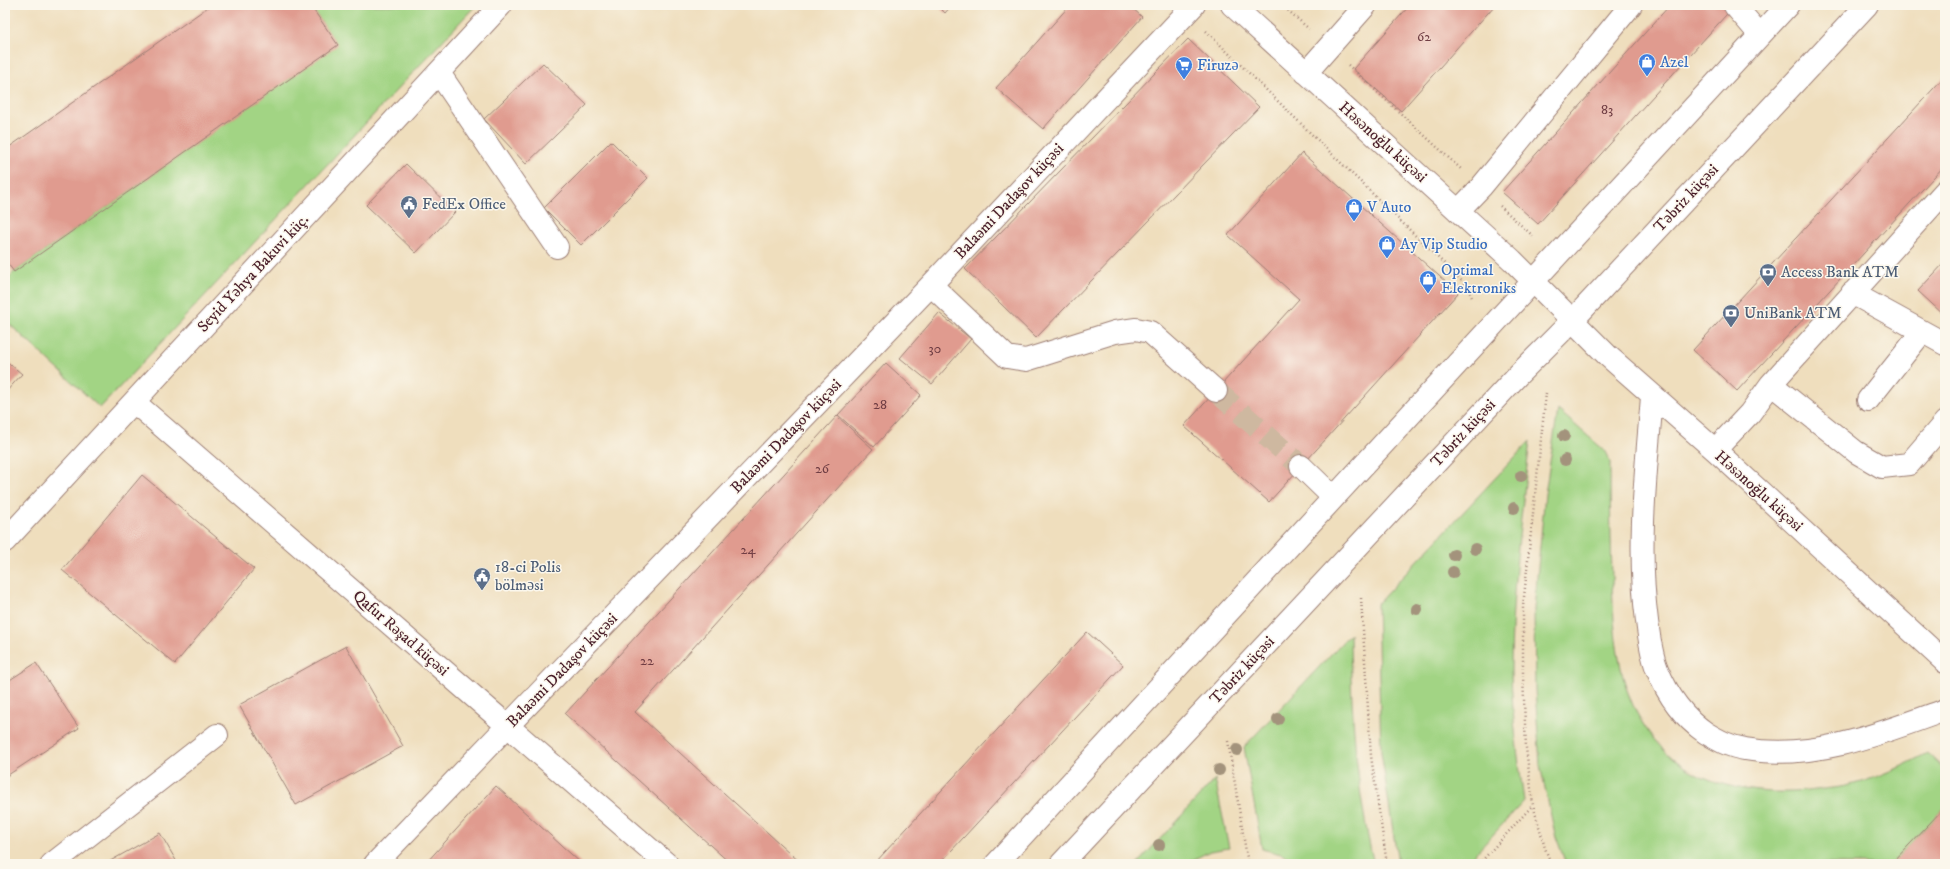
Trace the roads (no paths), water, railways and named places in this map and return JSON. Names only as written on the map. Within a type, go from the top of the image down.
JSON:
[{"type":"street","name":"Seyid Yəhya Bakuvi küç.","points":[[5,541],[501,5]]},
{"type":"street","name":"Balaəmi Dadaşov küçəsi","points":[[375,864],[931,285],[1194,5]]},
{"type":"street","name":"Həsənoğlu küçəsi","points":[[1232,5],[1533,280],[1572,321],[1652,397],[1715,450],[1945,662]]},
{"type":"street","points":[[1306,72],[1366,5]]},
{"type":"street","points":[[1458,211],[1480,187],[1631,5]]},
{"type":"street","points":[[996,864],[1788,5]]},
{"type":"street","name":"Təbriz küçəsi","points":[[1061,864],[1517,376],[1572,321],[1868,5]]},
{"type":"street","points":[[1734,6],[1760,35]]},
{"type":"street","points":[[439,72],[557,247]]},
{"type":"street","points":[[1715,450],[1750,413],[1771,384],[1945,191]]},
{"type":"street","points":[[931,285],[1007,357],[1026,360],[1115,332],[1136,329],[1150,332],[1216,391]]},
{"type":"street","points":[[1852,293],[1945,344]]},
{"type":"street","points":[[1868,400],[1922,332]]},
{"type":"street","points":[[1771,384],[1856,452],[1882,467],[1909,464],[1945,422]]},
{"type":"street","points":[[1652,397],[1642,512],[1642,566],[1649,637],[1657,668],[1670,696],[1692,723],[1718,741],[1744,749],[1780,752],[1822,747],[1867,738],[1945,710]]},
{"type":"street","name":"Qafur Rəşad küçəsi","points":[[134,402],[667,864]]},
{"type":"street","points":[[1301,466],[1333,497]]},
{"type":"street","points":[[52,864],[217,734]]},
{"type":"tunnel","points":[[1216,391],[1301,466]]},
{"type":"place","name":"Azel","points":[[1647,77]]},
{"type":"place","name":"Firuzə","points":[[1184,80]]},
{"type":"place","name":"FedEx Office","points":[[409,219]]},
{"type":"place","name":"V Auto","points":[[1354,222]]},
{"type":"place","name":"Ay Vip Studio","points":[[1387,259]]},
{"type":"place","name":"Access Bank ATM","points":[[1768,287]]},
{"type":"place","name":"Optimal Elektroniks","points":[[1428,294]]},
{"type":"place","name":"UniBank ATM","points":[[1731,328]]},
{"type":"place","name":"18-ci Polis bölməsi","points":[[482,591]]}]
